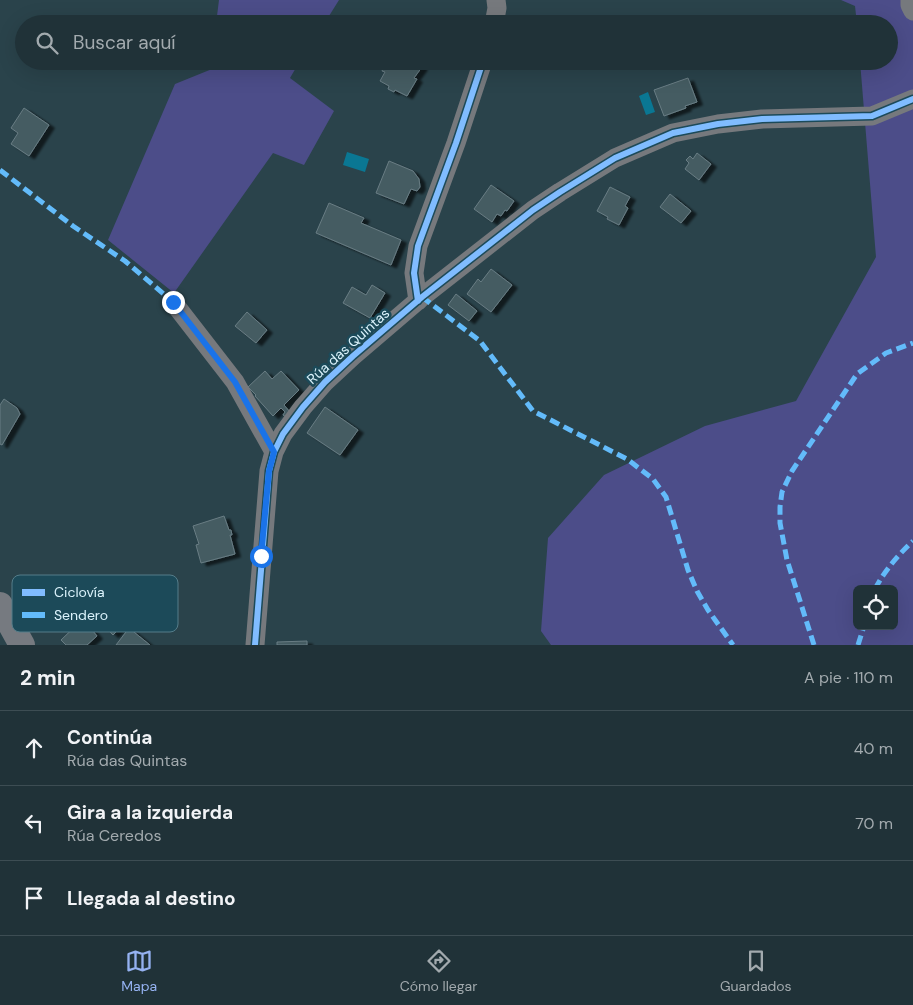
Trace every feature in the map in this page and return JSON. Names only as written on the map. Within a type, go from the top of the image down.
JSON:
[{"type":"street","points":[[496,0],[496,15]]},
{"type":"street","points":[[910,0],[913,11]]},
{"type":"street","points":[[418,301],[414,273],[418,246],[456,143],[480,70]]},
{"type":"street","name":"Rúa das Quintas","points":[[255,645],[269,471],[274,452],[283,434],[303,407],[326,382],[353,356],[418,301],[533,210],[560,192],[615,158],[673,133],[718,124],[762,119],[872,116],[913,99]]},
{"type":"street","points":[[173,302],[235,382],[274,452]]},
{"type":"street","points":[[0,605],[12,627]]},
{"type":"street","points":[[15,632],[22,645]]},
{"type":"shaded area","points":[[219,0],[339,0],[330,15],[217,15]]},
{"type":"shaded area","points":[[841,0],[913,0],[913,645],[551,645],[541,631],[548,538],[604,475],[705,426],[796,401],[876,257],[861,70],[898,70],[898,15],[856,15],[855,6]]},
{"type":"shaded area","points":[[210,70],[295,70],[290,78],[334,111],[304,165],[273,153],[174,293],[108,240],[175,84]]},
{"type":"water","points":[[648,92],[655,112],[646,115],[639,96]]},
{"type":"water","points":[[347,152],[369,159],[365,172],[343,165]]},
{"type":"building","points":[[420,70],[414,78],[417,79],[407,96],[388,89],[389,86],[380,81],[385,72],[382,71]]},
{"type":"building","points":[[688,78],[697,102],[664,116],[654,90]]},
{"type":"building","points":[[24,108],[49,125],[29,156],[11,144],[18,133],[11,128]]},
{"type":"building","points":[[697,153],[711,164],[699,180],[685,169],[689,163],[686,160],[690,156],[693,159]]},
{"type":"building","points":[[389,161],[413,171],[419,179],[420,187],[417,191],[411,189],[404,204],[376,193]]},
{"type":"building","points":[[491,185],[514,201],[507,211],[505,210],[501,216],[497,214],[492,222],[474,209]]},
{"type":"building","points":[[610,187],[630,197],[625,206],[628,208],[619,225],[597,211]]},
{"type":"building","points":[[670,194],[691,211],[681,223],[660,207]]},
{"type":"building","points":[[329,203],[364,218],[361,223],[401,240],[391,265],[316,233]]},
{"type":"building","points":[[491,269],[512,285],[491,312],[467,294],[478,279],[481,282]]},
{"type":"building","points":[[372,285],[385,293],[370,318],[343,303],[352,287],[366,295]]},
{"type":"building","points":[[456,294],[477,311],[469,321],[448,305]]},
{"type":"building","points":[[247,312],[267,330],[256,343],[235,326]]},
{"type":"building","points":[[265,371],[272,379],[281,371],[299,390],[284,405],[290,412],[286,417],[283,415],[285,412],[281,408],[273,416],[248,387]]},
{"type":"building","points":[[4,399],[17,408],[20,414],[2,445],[0,444],[0,405]]},
{"type":"building","points":[[325,407],[358,430],[340,455],[307,433]]},
{"type":"building","points":[[224,516],[229,530],[231,530],[232,535],[230,535],[235,554],[201,563],[196,545],[199,544],[193,526]]},
{"type":"building","points":[[69,632],[94,632],[97,636],[87,645],[66,645],[61,640]]},
{"type":"building","points":[[126,632],[134,632],[150,645],[116,645]]},
{"type":"building","points":[[307,641],[307,645],[277,645],[277,642]]},
{"type":"marked path","points":[[0,170],[73,226],[125,261],[173,302]]},
{"type":"marked path","points":[[422,297],[480,341],[533,411],[627,459],[653,479],[666,497],[688,570],[697,591],[733,645]]},
{"type":"marked path","points":[[814,645],[787,560],[780,523],[782,492],[792,471],[857,374],[886,353],[913,343]]},
{"type":"marked path","points":[[877,585],[892,563],[913,541]]},
{"type":"marked path","points":[[858,645],[863,630]]},
{"type":"cycle path","points":[[418,301],[414,273],[418,246],[456,143],[480,70]]},
{"type":"cycle path","points":[[255,645],[269,471],[274,452],[283,434],[325,382],[422,297],[533,210],[560,192],[615,158],[673,133],[718,124],[762,119],[872,116],[913,99]]},
{"type":"route","points":[[173,302],[235,382],[274,452],[269,471],[261,556]]}]
